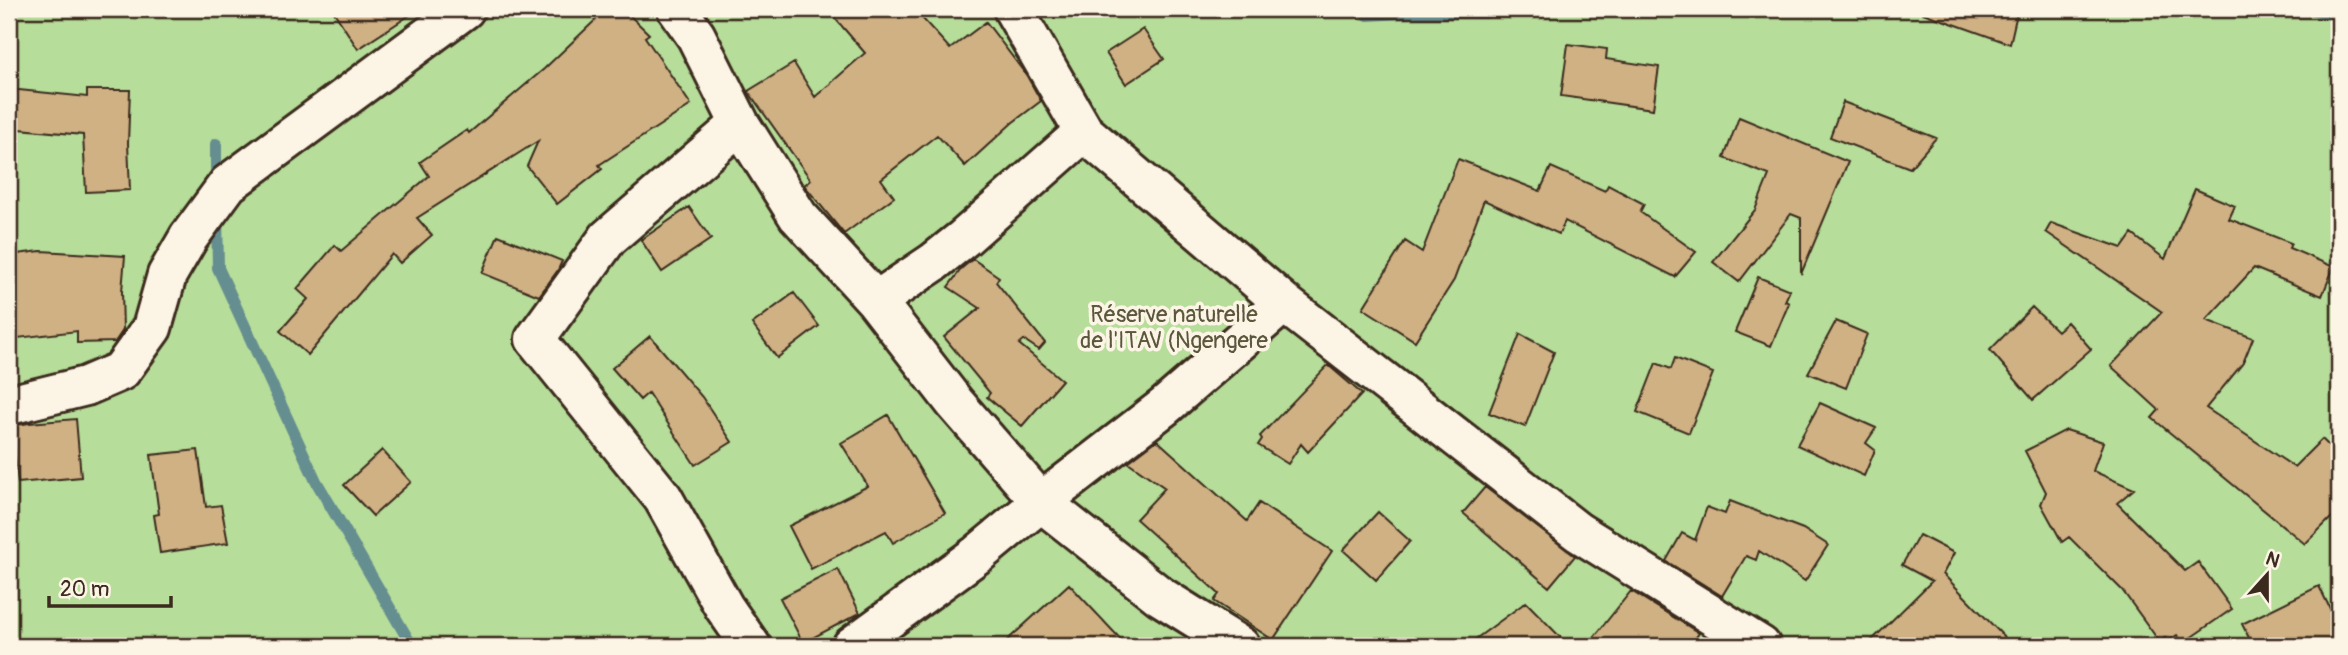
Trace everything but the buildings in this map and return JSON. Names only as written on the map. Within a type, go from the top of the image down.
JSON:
[{"type":"street","points":[[9,405],[86,386],[121,371],[152,328],[167,275],[189,237],[232,182],[465,9]]},
{"type":"street","points":[[677,9],[696,36],[740,124],[798,216],[876,301],[955,403],[1041,502],[1160,596],[1240,646]]},
{"type":"street","points":[[1013,9],[1084,132],[1284,303],[1578,532],[1761,646]]},
{"type":"street","points":[[740,124],[608,238],[535,338],[663,498],[724,607],[751,646]]},
{"type":"street","points":[[876,301],[964,238],[1084,132]]},
{"type":"street","points":[[852,646],[959,569],[1164,407],[1284,303]]},
{"type":"green space","name":"Réserve naturelle de l'ITAV (Ngengere","points":[[9,9],[2339,9],[2339,646],[9,646]]},
{"type":"waterway","points":[[1360,9],[1368,15],[1415,12],[1485,13],[1501,9]]},
{"type":"waterway","points":[[2310,9],[2339,16]]},
{"type":"waterway","points":[[216,144],[216,186]]},
{"type":"waterway","points":[[217,214],[218,268],[316,481],[412,646]]}]
